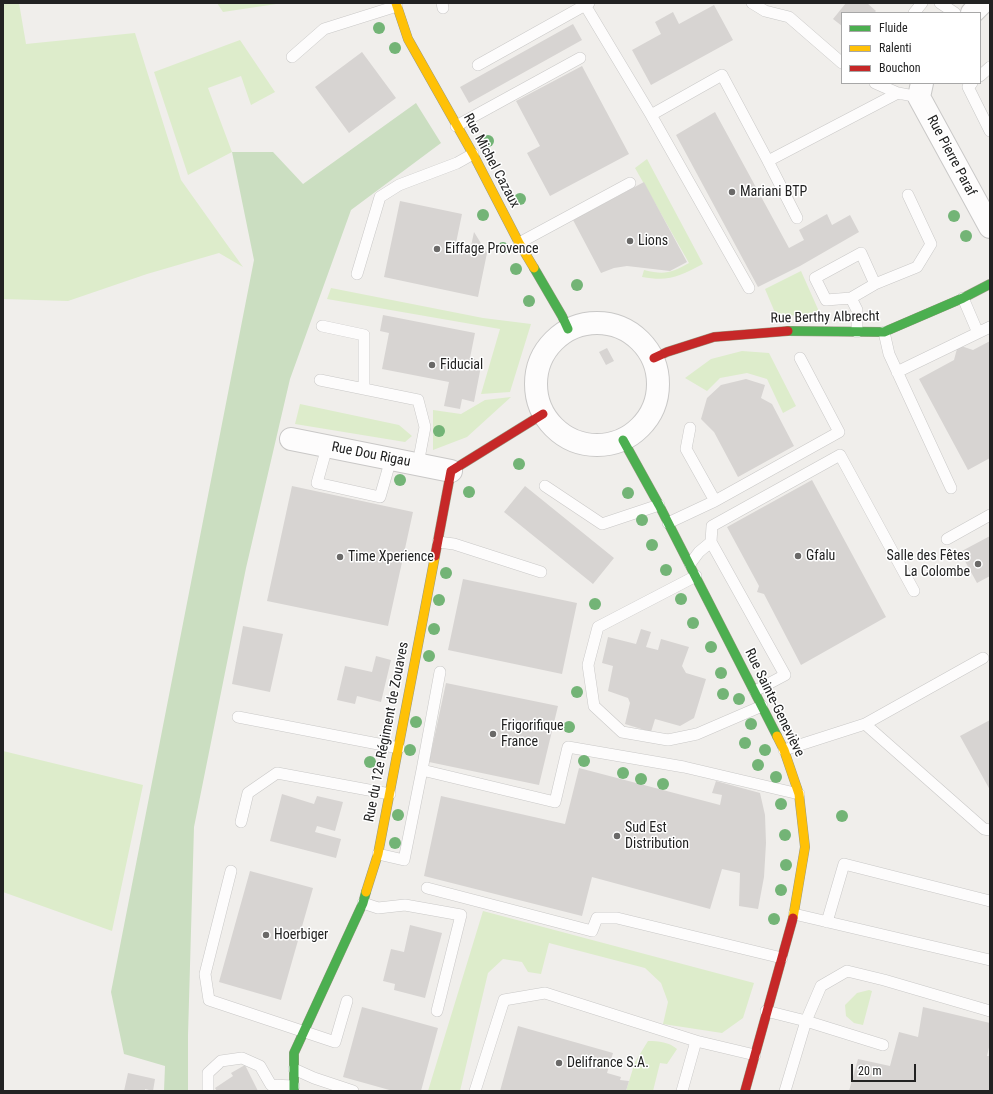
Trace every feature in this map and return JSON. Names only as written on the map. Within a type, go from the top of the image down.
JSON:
[{"type":"street","name":"Rue Michel Cazaux","points":[[396,5],[408,39],[473,154],[519,243],[562,316],[568,329]]},
{"type":"street","name":"Rue Pierre Paraf","points":[[914,91],[990,227]]},
{"type":"street","name":"Rue Berthy Albrecht","points":[[654,358],[667,352],[714,337],[778,331],[884,332],[963,298],[990,284]]},
{"type":"street","points":[[587,323],[607,323],[626,329],[642,342],[654,358],[658,377],[658,396],[651,414],[639,429],[623,440],[606,445],[587,445],[569,440],[554,429],[543,414],[536,396],[536,376],[541,357],[552,341],[568,329],[587,323]]},
{"type":"street","points":[[451,471],[543,414]]},
{"type":"street","name":"Rue Dou Rigau","points":[[291,439],[451,471]]},
{"type":"street","name":"Rue Sainte-Geneviève","points":[[623,440],[659,505],[755,691],[784,750],[799,794],[805,847],[794,914],[745,1091]]},
{"type":"street","name":"Rue du 12e Régiment de Zouaves","points":[[294,1089],[294,1053],[363,903],[378,854],[451,471]]},
{"type":"lane","points":[[752,3],[765,11],[789,17],[841,62]]},
{"type":"lane","points":[[915,12],[922,3]]},
{"type":"lane","points":[[940,3],[954,12]]},
{"type":"lane","points":[[478,66],[587,4],[749,288]]},
{"type":"lane","points":[[292,57],[324,29],[396,5]]},
{"type":"lane","points":[[456,126],[580,58]]},
{"type":"lane","points":[[981,75],[990,67]]},
{"type":"lane","points":[[651,115],[722,75],[797,218]]},
{"type":"lane","points":[[880,84],[914,91]]},
{"type":"lane","points":[[971,84],[968,87],[990,132]]},
{"type":"lane","points":[[768,161],[898,93],[914,91]]},
{"type":"lane","points":[[357,274],[380,197],[399,185],[457,163],[473,154]]},
{"type":"lane","points":[[519,243],[630,183]]},
{"type":"lane","points":[[875,284],[861,253],[815,278],[826,300],[851,298],[875,284],[917,267],[931,244],[908,195]]},
{"type":"lane","points":[[851,298],[857,310],[857,332]]},
{"type":"lane","points":[[963,298],[978,333]]},
{"type":"lane","points":[[322,326],[364,335],[364,389]]},
{"type":"lane","points":[[897,372],[990,327]]},
{"type":"lane","points":[[884,332],[889,354],[951,488]]},
{"type":"lane","points":[[668,523],[715,501],[839,432],[800,358]]},
{"type":"lane","points":[[320,380],[418,400],[425,427],[418,464]]},
{"type":"lane","points":[[690,428],[686,449],[715,501]]},
{"type":"lane","points":[[327,447],[317,483],[380,497],[390,459]]},
{"type":"lane","points":[[755,691],[785,675],[711,542],[712,526],[840,455],[914,591]]},
{"type":"lane","points":[[545,486],[602,524],[659,505]]},
{"type":"lane","points":[[947,539],[990,515]]},
{"type":"lane","points":[[438,542],[454,544],[541,572]]},
{"type":"lane","points":[[690,564],[699,552],[711,542]]},
{"type":"lane","points":[[696,576],[598,627],[588,665],[594,706],[622,732],[668,740],[697,734],[762,706]]},
{"type":"lane","points":[[784,750],[866,724],[984,658]]},
{"type":"lane","points":[[378,854],[404,860],[440,672]]},
{"type":"lane","points":[[238,717],[399,748]]},
{"type":"lane","points":[[866,724],[984,829],[990,830]]},
{"type":"lane","points":[[422,770],[555,802],[568,747],[684,768],[799,794]]},
{"type":"lane","points":[[240,822],[248,793],[278,773],[390,794]]},
{"type":"lane","points":[[827,922],[844,864],[990,902]]},
{"type":"lane","points":[[231,870],[205,974],[208,1000],[335,1042],[347,1001]]},
{"type":"lane","points":[[427,888],[592,931],[597,918],[617,918],[782,958]]},
{"type":"lane","points":[[363,903],[378,908],[405,906],[461,915],[438,1011]]},
{"type":"lane","points":[[794,914],[990,960]]},
{"type":"lane","points":[[785,1091],[806,1021],[821,986],[847,971],[884,980],[990,1011]]},
{"type":"lane","points":[[475,1091],[504,1000],[545,993],[696,1041],[755,1055]]},
{"type":"lane","points":[[766,1011],[806,1021],[883,1045]]},
{"type":"lane","points":[[682,1091],[696,1041]]},
{"type":"lane","points":[[208,1091],[208,1073],[221,1061],[242,1058],[260,1066],[271,1084],[294,1089]]},
{"type":"lane","points":[[294,1069],[314,1078],[353,1091]]},
{"type":"green space","points":[[3,3],[19,3],[26,44],[135,33],[181,180],[243,267],[219,253],[147,274],[68,301],[3,299]]},
{"type":"green space","points":[[217,3],[283,3],[223,12]]},
{"type":"green space","points":[[240,40],[275,92],[251,105],[241,76],[208,88],[232,152],[188,175],[154,72]]},
{"type":"green space","points":[[416,103],[441,143],[351,210],[290,379],[246,568],[194,827],[188,1035],[188,1091],[164,1091],[165,1066],[124,1054],[111,992],[254,260],[232,152],[273,152],[303,184]]},
{"type":"green space","points":[[647,159],[703,264],[674,277],[660,279],[642,277],[644,270],[663,273],[672,271],[689,263],[635,168]]},
{"type":"green space","points":[[801,271],[821,316],[776,315],[765,289]]},
{"type":"green space","points":[[331,288],[483,318],[531,324],[510,392],[481,394],[500,329],[327,299]]},
{"type":"green space","points":[[742,351],[769,353],[796,406],[783,413],[767,379],[747,373],[720,378],[707,391],[685,378],[711,359]]},
{"type":"green space","points":[[511,397],[467,437],[433,450],[433,410],[461,414],[485,400]]},
{"type":"green space","points":[[300,404],[399,425],[412,436],[405,442],[295,424]]},
{"type":"green space","points":[[3,751],[143,785],[112,931],[3,892]]},
{"type":"green space","points":[[483,911],[754,983],[743,1018],[722,1033],[663,1024],[668,1002],[661,983],[645,968],[549,943],[541,974],[528,972],[522,962],[503,959],[488,973],[460,1091],[428,1091]]},
{"type":"green space","points":[[869,990],[872,991],[863,1025],[854,1023],[846,1016],[845,1005],[857,993]]},
{"type":"green space","points":[[648,1041],[664,1042],[677,1049],[667,1064],[660,1063],[653,1091],[626,1091],[635,1062]]},
{"type":"building","points":[[846,3],[867,3],[876,11],[841,12],[841,25],[833,19]]},
{"type":"building","points":[[714,5],[733,40],[651,85],[632,50],[661,34],[655,22],[673,12],[679,24]]},
{"type":"building","points":[[573,24],[582,40],[469,103],[460,87]]},
{"type":"building","points":[[362,52],[396,98],[349,133],[315,87]]},
{"type":"building","points":[[582,66],[629,154],[550,196],[527,153],[540,146],[516,101]]},
{"type":"building","name":"Mariani BTP","points":[[715,112],[789,248],[804,240],[799,230],[827,214],[832,225],[850,215],[859,232],[800,266],[758,287],[676,135]]},
{"type":"building","name":"Lions","points":[[644,182],[687,262],[670,271],[627,266],[614,268],[601,273],[573,220]]},
{"type":"building","name":"Eiffage Provence","points":[[400,201],[462,214],[456,243],[471,246],[474,232],[487,253],[478,297],[384,277]]},
{"type":"building","name":"Fiducial","points":[[383,315],[475,333],[470,358],[482,361],[474,402],[462,399],[460,409],[444,406],[449,382],[382,369],[389,333],[380,331]]},
{"type":"building","points":[[990,341],[990,458],[968,470],[919,379],[954,360],[958,345],[973,350]]},
{"type":"building","points":[[607,348],[614,361],[606,365],[599,352]]},
{"type":"building","points":[[746,379],[765,385],[761,398],[772,404],[794,446],[738,477],[714,432],[701,419],[707,398],[721,385]]},
{"type":"building","name":"Gfalu","points":[[812,480],[886,617],[801,665],[764,594],[757,592],[759,586],[727,527]]},
{"type":"building","name":"Time Xperience","points":[[292,486],[413,512],[388,626],[267,601]]},
{"type":"building","points":[[525,486],[614,558],[593,584],[504,512]]},
{"type":"building","name":"Salle des Fêtes La Colombe","points":[[990,536],[990,576],[977,583],[960,552]]},
{"type":"building","points":[[463,579],[577,603],[562,674],[448,650]]},
{"type":"building","points":[[243,626],[283,634],[270,692],[232,684]]},
{"type":"building","points":[[641,629],[651,632],[646,647],[658,650],[661,639],[689,647],[682,666],[686,673],[706,679],[694,718],[680,726],[655,719],[651,732],[625,724],[630,703],[628,698],[608,691],[613,666],[602,663],[608,637],[636,644]]},
{"type":"building","points":[[376,656],[391,660],[381,702],[357,696],[355,704],[337,700],[345,666],[372,672]]},
{"type":"building","name":"Frigorifique France","points":[[446,683],[558,706],[539,785],[429,762]]},
{"type":"building","points":[[990,720],[990,790],[960,736]]},
{"type":"building","name":"Sud Est Distribution","points":[[579,768],[720,805],[722,795],[712,793],[716,781],[760,793],[765,815],[766,843],[764,877],[758,909],[739,906],[740,873],[722,869],[710,909],[592,877],[582,916],[424,876],[441,796],[565,824]]},
{"type":"building","points":[[282,794],[314,804],[317,796],[343,802],[335,831],[317,826],[315,832],[341,839],[336,858],[270,841]]},
{"type":"building","name":"Hoerbiger","points":[[250,871],[313,888],[281,1000],[219,982]]},
{"type":"building","points":[[410,925],[442,933],[425,998],[394,990],[395,984],[383,981],[391,949],[404,952]]},
{"type":"building","points":[[362,1007],[438,1028],[421,1091],[393,1091],[343,1077]]},
{"type":"building","points":[[923,1007],[990,1023],[990,1043],[987,1056],[990,1056],[990,1091],[849,1091],[858,1059],[890,1066],[899,1032],[918,1037]]},
{"type":"building","name":"Delifrance S.A.","points":[[518,1026],[613,1053],[607,1073],[621,1077],[620,1080],[629,1081],[626,1091],[500,1091]]},
{"type":"building","points":[[245,1065],[258,1091],[217,1091],[215,1088],[233,1076],[231,1073]]},
{"type":"building","points":[[128,1073],[155,1079],[153,1091],[145,1089],[145,1091],[124,1091]]},
{"type":"traffic: fast","points":[[534,268],[568,329]]},
{"type":"traffic: fast","points":[[788,331],[884,332],[963,298],[990,284]]},
{"type":"traffic: fast","points":[[623,440],[659,505],[777,736]]},
{"type":"traffic: fast","points":[[294,1091],[294,1053],[363,903],[366,892]]},
{"type":"traffic: slow","points":[[396,3],[408,39],[473,154],[519,243],[534,268]]},
{"type":"traffic: slow","points":[[366,892],[378,854],[435,556]]},
{"type":"traffic: slow","points":[[777,736],[784,750],[799,794],[805,847],[793,918]]},
{"type":"traffic: jam","points":[[654,358],[667,352],[714,337],[788,331]]},
{"type":"traffic: jam","points":[[435,556],[451,471],[543,414]]},
{"type":"traffic: jam","points":[[745,1091],[793,918]]},
{"type":"place","name":"Mariani BTP","points":[[732,192]]},
{"type":"place","name":"Lions","points":[[630,241]]},
{"type":"place","name":"Eiffage Provence","points":[[437,249]]},
{"type":"place","name":"Fiducial","points":[[432,365]]},
{"type":"place","name":"Gfalu","points":[[798,556]]},
{"type":"place","name":"Time Xperience","points":[[340,557]]},
{"type":"place","name":"Salle des Fêtes La Colombe","points":[[978,564]]},
{"type":"place","name":"Frigorifique France","points":[[493,734]]},
{"type":"place","name":"Sud Est Distribution","points":[[617,836]]},
{"type":"place","name":"Hoerbiger","points":[[266,935]]},
{"type":"place","name":"Delifrance S.A.","points":[[559,1063]]}]
